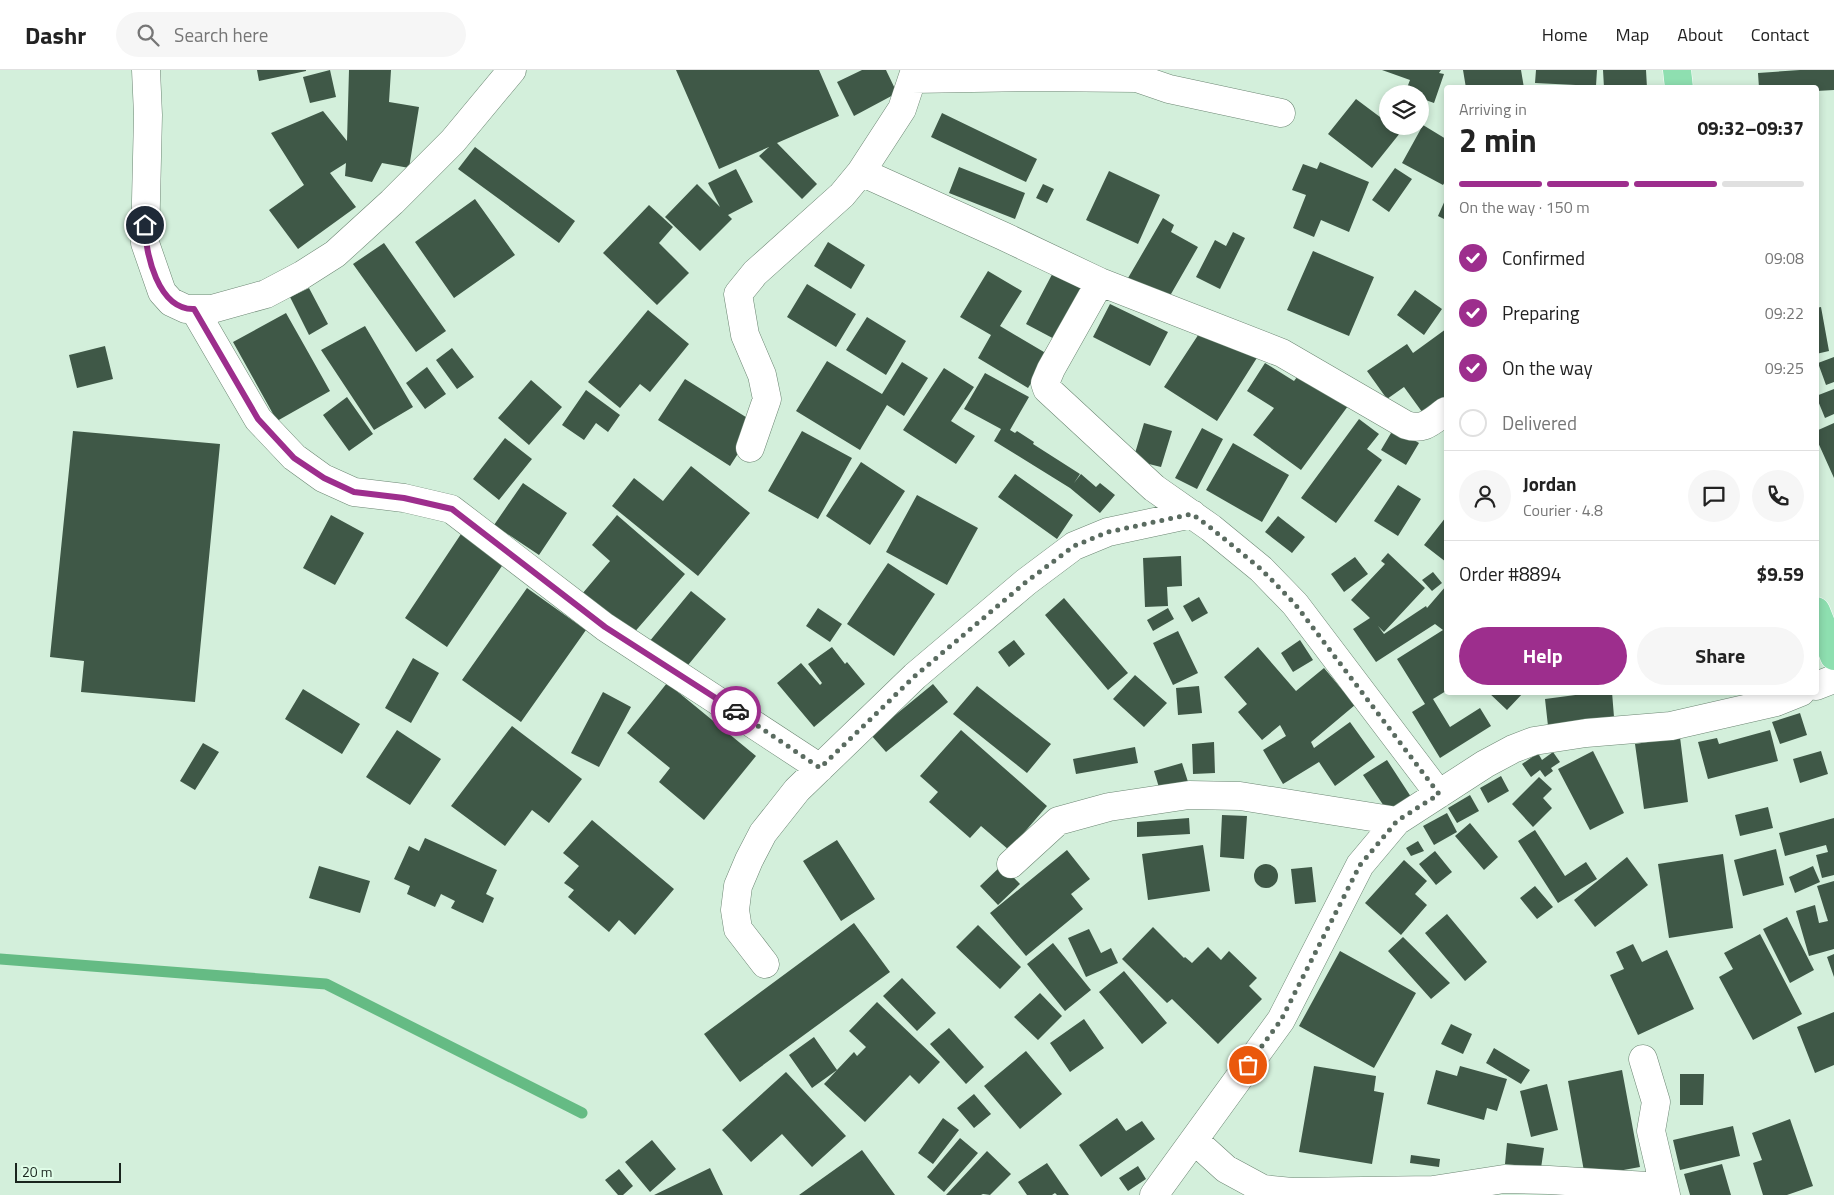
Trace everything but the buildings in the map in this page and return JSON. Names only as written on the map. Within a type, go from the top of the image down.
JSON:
[{"type":"main road","points":[[1677,70],[1679,85]]},
{"type":"main road","points":[[1819,618],[1834,656]]},
{"type":"street","points":[[146,70],[148,115],[145,242],[162,292],[171,302],[186,309],[212,309],[266,294],[302,275],[335,254],[392,202],[453,141],[512,70]]},
{"type":"street","points":[[750,448],[767,399],[762,375],[745,335],[738,294],[755,273],[842,194],[862,172],[902,109],[913,74],[1137,78],[1169,89],[1281,113]]},
{"type":"street","points":[[862,172],[1100,282],[1282,353],[1406,425],[1414,428],[1422,427],[1444,412]]},
{"type":"street","points":[[1100,282],[1051,369],[1045,383],[1046,386],[1154,488],[1211,528],[1261,569],[1295,604],[1439,794]]},
{"type":"street","points":[[194,309],[258,419],[294,458],[324,478],[354,492],[404,498],[452,509],[605,627],[820,768]]},
{"type":"street","points":[[765,964],[738,929],[735,910],[738,886],[763,833],[797,790],[915,676],[1026,582],[1074,546],[1108,532],[1192,514]]},
{"type":"street","points":[[1819,685],[1834,679]]},
{"type":"street","points":[[1154,1195],[1281,1020],[1360,865],[1397,821],[1485,764],[1513,749],[1534,741],[1586,733],[1671,726],[1776,702],[1794,695]]},
{"type":"street","points":[[1011,864],[1058,820],[1109,807],[1189,795],[1240,796],[1397,821]]},
{"type":"street","points":[[1194,1140],[1226,1169],[1262,1189],[1292,1192],[1433,1190],[1504,1179],[1549,1180],[1665,1191],[1651,1131],[1656,1102],[1643,1060]]},
{"type":"waterway","points":[[0,959],[326,984],[582,1113]]},
{"type":"way so far","points":[[736,711],[820,768],[915,676],[1026,582],[1074,546],[1108,532],[1192,514],[1261,569],[1295,604],[1439,794],[1397,821],[1360,865],[1281,1020],[1248,1065]]},
{"type":"route","points":[[145,225],[145,242],[162,292],[171,302],[186,309],[194,309],[258,419],[294,458],[324,478],[354,492],[404,498],[452,509],[605,627],[736,711]]}]
